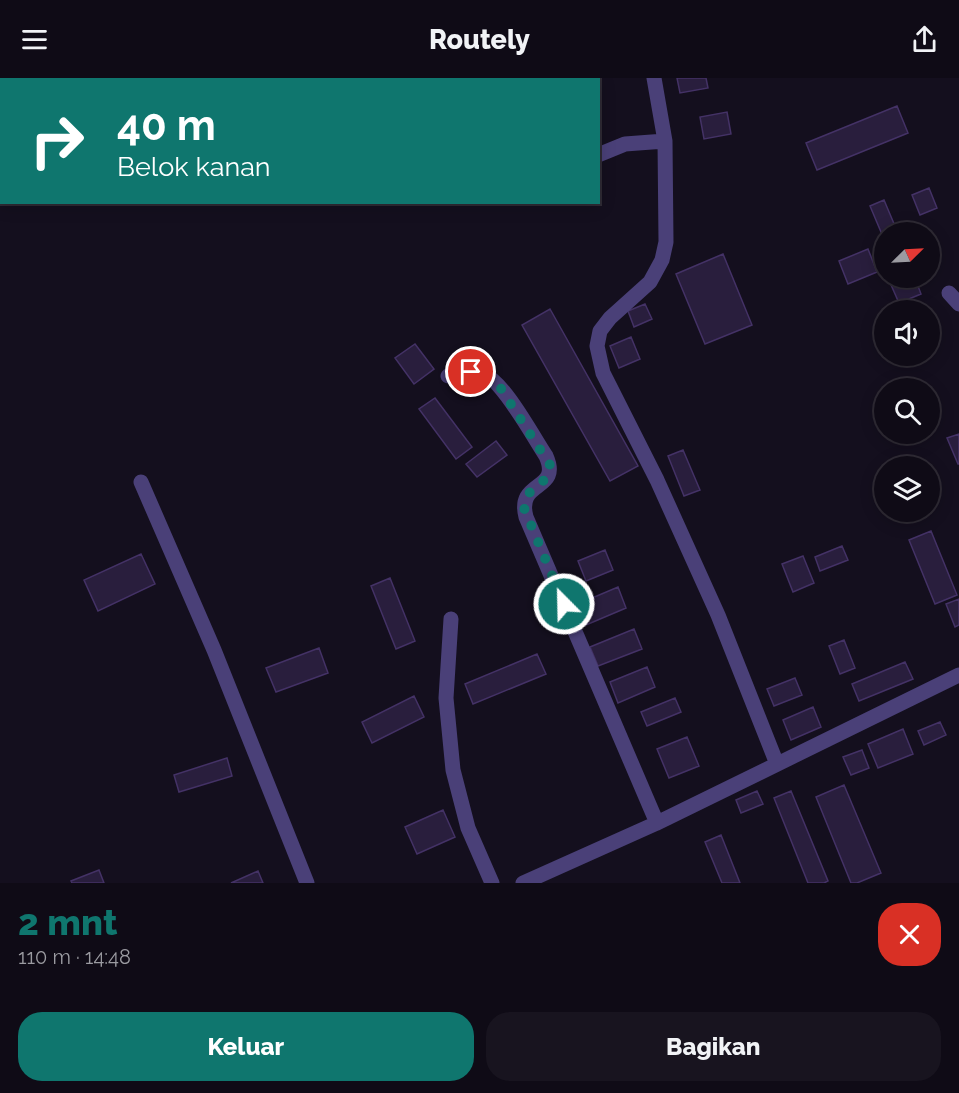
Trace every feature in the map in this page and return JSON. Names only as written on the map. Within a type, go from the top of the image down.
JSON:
[{"type":"street","points":[[654,78],[665,141],[667,219],[663,260],[650,282],[610,318],[600,331],[598,353],[603,373],[657,480],[718,615],[777,764]]},
{"type":"street","points":[[600,154],[625,144],[665,141]]},
{"type":"street","points":[[448,376],[471,372],[486,375],[498,384],[546,456],[550,465],[549,473],[546,480],[527,495],[524,501],[526,517],[657,823]]},
{"type":"street","points":[[141,482],[214,650],[307,883]]},
{"type":"street","points":[[451,619],[446,698],[453,771],[468,828],[492,883]]},
{"type":"street","points":[[523,883],[657,823],[959,675]]},
{"type":"building","points":[[677,78],[706,78],[708,88],[680,93]]},
{"type":"building","points":[[897,106],[908,133],[817,170],[806,143]]},
{"type":"building","points":[[727,112],[731,134],[704,139],[700,117]]},
{"type":"building","points":[[929,188],[937,208],[920,215],[912,195]]},
{"type":"building","points":[[884,200],[893,222],[877,222],[870,206]]},
{"type":"building","points":[[868,249],[874,264],[874,273],[848,284],[839,261]]},
{"type":"building","points":[[723,254],[752,325],[705,344],[676,274]]},
{"type":"building","points":[[892,288],[919,288],[921,294],[906,300],[898,300]]},
{"type":"building","points":[[645,304],[652,319],[634,327],[628,311]]},
{"type":"building","points":[[550,309],[638,466],[610,481],[522,325]]},
{"type":"building","points":[[631,337],[640,359],[619,368],[610,346]]},
{"type":"building","points":[[415,344],[434,369],[414,384],[395,358]]},
{"type":"building","points":[[435,398],[472,447],[456,459],[419,409]]},
{"type":"building","points":[[959,434],[959,464],[958,464],[947,438]]},
{"type":"building","points":[[496,441],[507,455],[477,477],[466,464]]},
{"type":"building","points":[[683,450],[700,490],[684,496],[668,456]]},
{"type":"building","points":[[931,531],[957,595],[935,604],[909,540]]},
{"type":"building","points":[[842,546],[848,560],[820,571],[815,557]]},
{"type":"building","points":[[605,550],[613,570],[586,581],[578,561]]},
{"type":"building","points":[[141,554],[155,584],[98,611],[84,580]]},
{"type":"building","points":[[803,556],[814,583],[793,592],[782,564]]},
{"type":"building","points":[[390,578],[415,641],[396,649],[371,586]]},
{"type":"building","points":[[618,587],[626,608],[586,625],[578,604]]},
{"type":"building","points":[[959,599],[959,625],[955,627],[946,604]]},
{"type":"building","points":[[634,629],[642,649],[598,666],[590,647]]},
{"type":"building","points":[[844,640],[855,668],[840,674],[829,646]]},
{"type":"building","points":[[319,648],[328,673],[276,692],[266,668]]},
{"type":"building","points":[[537,654],[546,674],[473,704],[465,684]]},
{"type":"building","points":[[905,662],[913,679],[859,701],[852,684]]},
{"type":"building","points":[[647,667],[655,687],[618,703],[610,682]]},
{"type":"building","points":[[795,678],[802,695],[774,706],[767,689]]},
{"type":"building","points":[[414,696],[424,717],[372,743],[362,722]]},
{"type":"building","points":[[675,698],[681,712],[647,726],[641,712]]},
{"type":"building","points":[[813,707],[821,727],[791,740],[783,720]]},
{"type":"building","points":[[940,722],[946,735],[924,745],[918,731]]},
{"type":"building","points":[[903,729],[913,754],[878,768],[868,744]]},
{"type":"building","points":[[687,737],[699,766],[669,778],[657,749]]},
{"type":"building","points":[[862,750],[869,768],[851,775],[843,757]]},
{"type":"building","points":[[227,758],[232,776],[179,792],[174,775]]},
{"type":"building","points":[[844,785],[881,873],[857,883],[851,883],[816,797]]},
{"type":"building","points":[[757,791],[763,804],[741,813],[736,800]]},
{"type":"building","points":[[791,791],[828,881],[824,883],[808,883],[774,798]]},
{"type":"building","points":[[443,810],[455,837],[417,854],[405,827]]},
{"type":"building","points":[[721,835],[740,883],[722,883],[705,842]]},
{"type":"building","points":[[99,870],[104,883],[72,883],[71,881]]},
{"type":"building","points":[[258,871],[263,883],[231,883]]},
{"type":"route","points":[[471,372],[486,375],[498,384],[550,465],[546,480],[527,495],[524,508],[564,604]]}]
